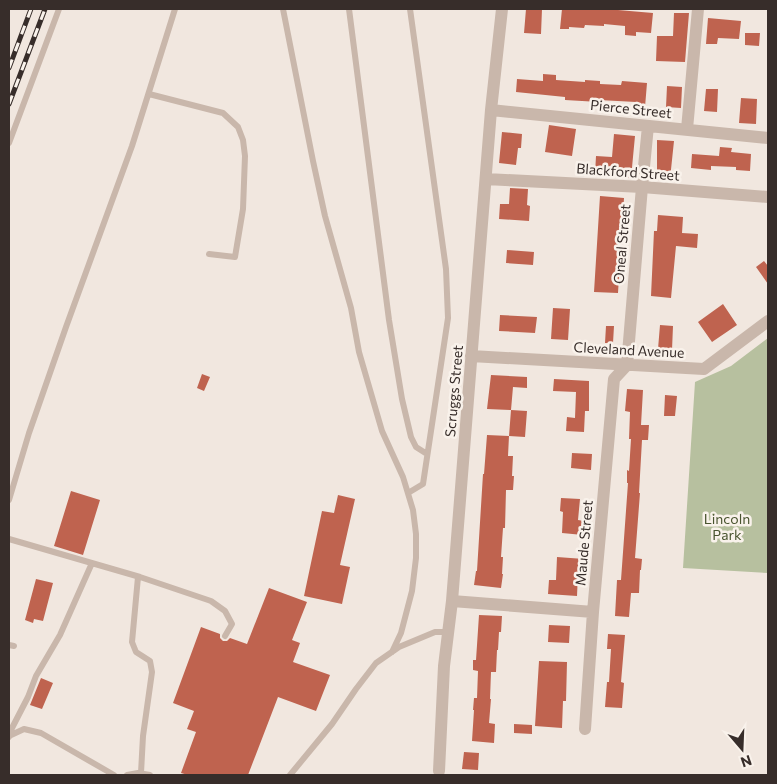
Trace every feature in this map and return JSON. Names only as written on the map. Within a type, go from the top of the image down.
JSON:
[{"type":"street","name":"Scruggs Street","points":[[439,773],[444,666],[452,601],[491,110],[502,9]]},
{"type":"street","points":[[688,130],[698,9]]},
{"type":"street","name":"Pierce Street","points":[[491,110],[768,138]]},
{"type":"street","name":"Oneal Street","points":[[627,365],[648,126]]},
{"type":"street","name":"Blackford Street","points":[[486,179],[642,187],[768,197]]},
{"type":"street","name":"Cleveland Avenue","points":[[472,356],[704,369],[768,321]]},
{"type":"street","name":"Maude Street","points":[[585,729],[592,612],[614,379],[627,365]]},
{"type":"street","points":[[452,601],[592,612]]},
{"type":"lane","points":[[9,142],[59,9]]},
{"type":"lane","points":[[9,500],[32,424],[132,146],[175,9]]},
{"type":"lane","points":[[283,9],[317,180],[335,254],[351,308],[360,352],[382,431],[403,477],[413,510],[416,558],[412,591],[404,625],[392,652]]},
{"type":"lane","points":[[349,9],[389,320],[402,399],[411,437],[416,447],[427,454]]},
{"type":"lane","points":[[408,493],[423,484],[448,318],[446,269],[410,9]]},
{"type":"lane","points":[[149,94],[223,113],[238,127],[241,134],[245,156],[243,209],[235,257],[209,254]]},
{"type":"lane","points":[[9,540],[92,563],[211,601],[225,611],[232,624],[225,636]]},
{"type":"lane","points":[[9,736],[36,676],[60,635],[92,563]]},
{"type":"lane","points":[[138,577],[132,642],[136,652],[150,661],[152,672],[143,736],[141,773]]},
{"type":"lane","points":[[290,775],[332,724],[356,688],[376,663],[398,647],[435,632],[448,632]]},
{"type":"lane","points":[[9,736],[24,730],[41,733],[114,775]]},
{"type":"lane","points":[[127,775],[138,772],[150,775]]},
{"type":"green space","name":"Lincoln Park","points":[[768,338],[768,573],[683,568],[695,382],[731,366]]},
{"type":"building","points":[[526,9],[542,9],[541,34],[524,33]]},
{"type":"building","points":[[562,9],[618,9],[653,13],[651,33],[636,32],[636,36],[625,35],[625,26],[604,24],[604,26],[585,25],[584,28],[569,27],[569,29],[560,29]]},
{"type":"building","points":[[674,13],[689,13],[685,62],[656,61],[657,36],[673,36]]},
{"type":"building","points":[[708,18],[741,21],[739,39],[718,38],[717,44],[706,44]]},
{"type":"building","points":[[745,33],[760,33],[759,46],[745,45]]},
{"type":"building","points":[[543,74],[556,75],[556,80],[600,81],[600,84],[621,85],[622,81],[647,83],[645,107],[635,107],[636,102],[565,100],[565,97],[516,92],[517,79],[543,81]]},
{"type":"building","points":[[667,86],[682,87],[681,108],[666,107]]},
{"type":"building","points":[[706,89],[718,89],[717,112],[704,111]]},
{"type":"building","points":[[741,98],[757,99],[756,124],[739,123]]},
{"type":"building","points":[[549,125],[576,129],[572,156],[545,152]]},
{"type":"building","points":[[502,132],[522,134],[521,148],[518,148],[516,165],[499,163]]},
{"type":"building","points":[[614,134],[635,136],[631,178],[595,174],[596,156],[612,157]]},
{"type":"building","points":[[657,140],[674,141],[670,179],[657,178]]},
{"type":"building","points":[[720,147],[732,148],[731,152],[751,154],[750,171],[736,170],[736,167],[711,166],[711,170],[691,168],[692,154],[719,156]]},
{"type":"building","points":[[510,188],[528,189],[529,221],[499,219],[500,204],[509,204]]},
{"type":"building","points":[[600,196],[624,198],[618,293],[594,292]]},
{"type":"building","points":[[658,215],[683,217],[682,233],[698,234],[697,248],[676,246],[671,298],[651,296],[654,231],[657,231]]},
{"type":"building","points":[[507,250],[534,252],[533,265],[506,263]]},
{"type":"building","points":[[764,261],[768,266],[768,284],[756,267]]},
{"type":"building","points":[[723,304],[737,325],[712,342],[698,322]]},
{"type":"building","points":[[553,308],[570,309],[568,340],[551,339]]},
{"type":"building","points":[[500,315],[537,317],[535,333],[499,331]]},
{"type":"building","points":[[660,325],[673,326],[672,350],[658,349]]},
{"type":"building","points":[[606,326],[614,326],[613,343],[605,343]]},
{"type":"building","points":[[202,374],[210,377],[204,391],[197,388]]},
{"type":"building","points":[[491,375],[527,377],[527,388],[513,387],[511,410],[487,409]]},
{"type":"building","points":[[554,379],[589,381],[589,411],[585,411],[584,432],[566,431],[567,417],[575,418],[576,392],[553,391]]},
{"type":"building","points":[[627,389],[643,390],[641,425],[649,425],[648,440],[642,440],[635,558],[642,559],[639,593],[631,593],[629,617],[615,616],[617,580],[621,580],[628,483],[627,470],[629,471],[631,439],[629,439],[630,412],[625,411]]},
{"type":"building","points":[[665,395],[677,396],[675,416],[664,416]]},
{"type":"building","points":[[511,410],[527,411],[525,437],[509,436]]},
{"type":"building","points":[[487,435],[509,436],[508,456],[513,456],[513,490],[506,490],[505,528],[503,528],[501,557],[503,557],[503,574],[501,588],[474,585],[477,571]]},
{"type":"building","points":[[572,453],[592,454],[591,470],[571,468]]},
{"type":"building","points":[[71,491],[100,500],[83,555],[54,546]]},
{"type":"building","points":[[338,495],[355,499],[340,565],[350,567],[342,604],[304,596],[322,511],[334,513]]},
{"type":"building","points":[[561,498],[580,499],[578,520],[584,521],[583,535],[562,533],[563,512],[560,511]]},
{"type":"building","points":[[557,557],[584,559],[583,574],[578,573],[577,596],[548,594],[549,580],[556,580]]},
{"type":"building","points":[[36,579],[53,583],[43,621],[34,619],[33,623],[25,620]]},
{"type":"building","points":[[269,588],[307,602],[292,640],[300,643],[293,662],[330,675],[316,711],[278,697],[248,775],[188,775],[181,773],[196,732],[187,729],[194,711],[173,703],[201,627],[220,634],[220,638],[223,641],[227,641],[230,638],[247,644]]},
{"type":"building","points":[[479,615],[502,616],[496,672],[491,672],[489,723],[495,724],[494,743],[472,741],[474,698],[477,698],[478,671],[473,670],[473,660],[476,660]]},
{"type":"building","points":[[549,625],[570,626],[569,643],[548,642]]},
{"type":"building","points":[[608,634],[625,635],[621,682],[624,683],[622,708],[605,707],[611,649],[607,649]]},
{"type":"building","points":[[539,661],[567,662],[566,701],[563,701],[562,728],[535,726]]},
{"type":"building","points":[[41,678],[53,683],[42,709],[30,705]]},
{"type":"building","points":[[514,724],[532,725],[532,734],[514,733]]},
{"type":"building","points":[[464,752],[479,753],[478,770],[462,769]]},
{"type":"railway","points":[[9,68],[31,9]]},
{"type":"railway","points":[[9,104],[45,9]]}]
